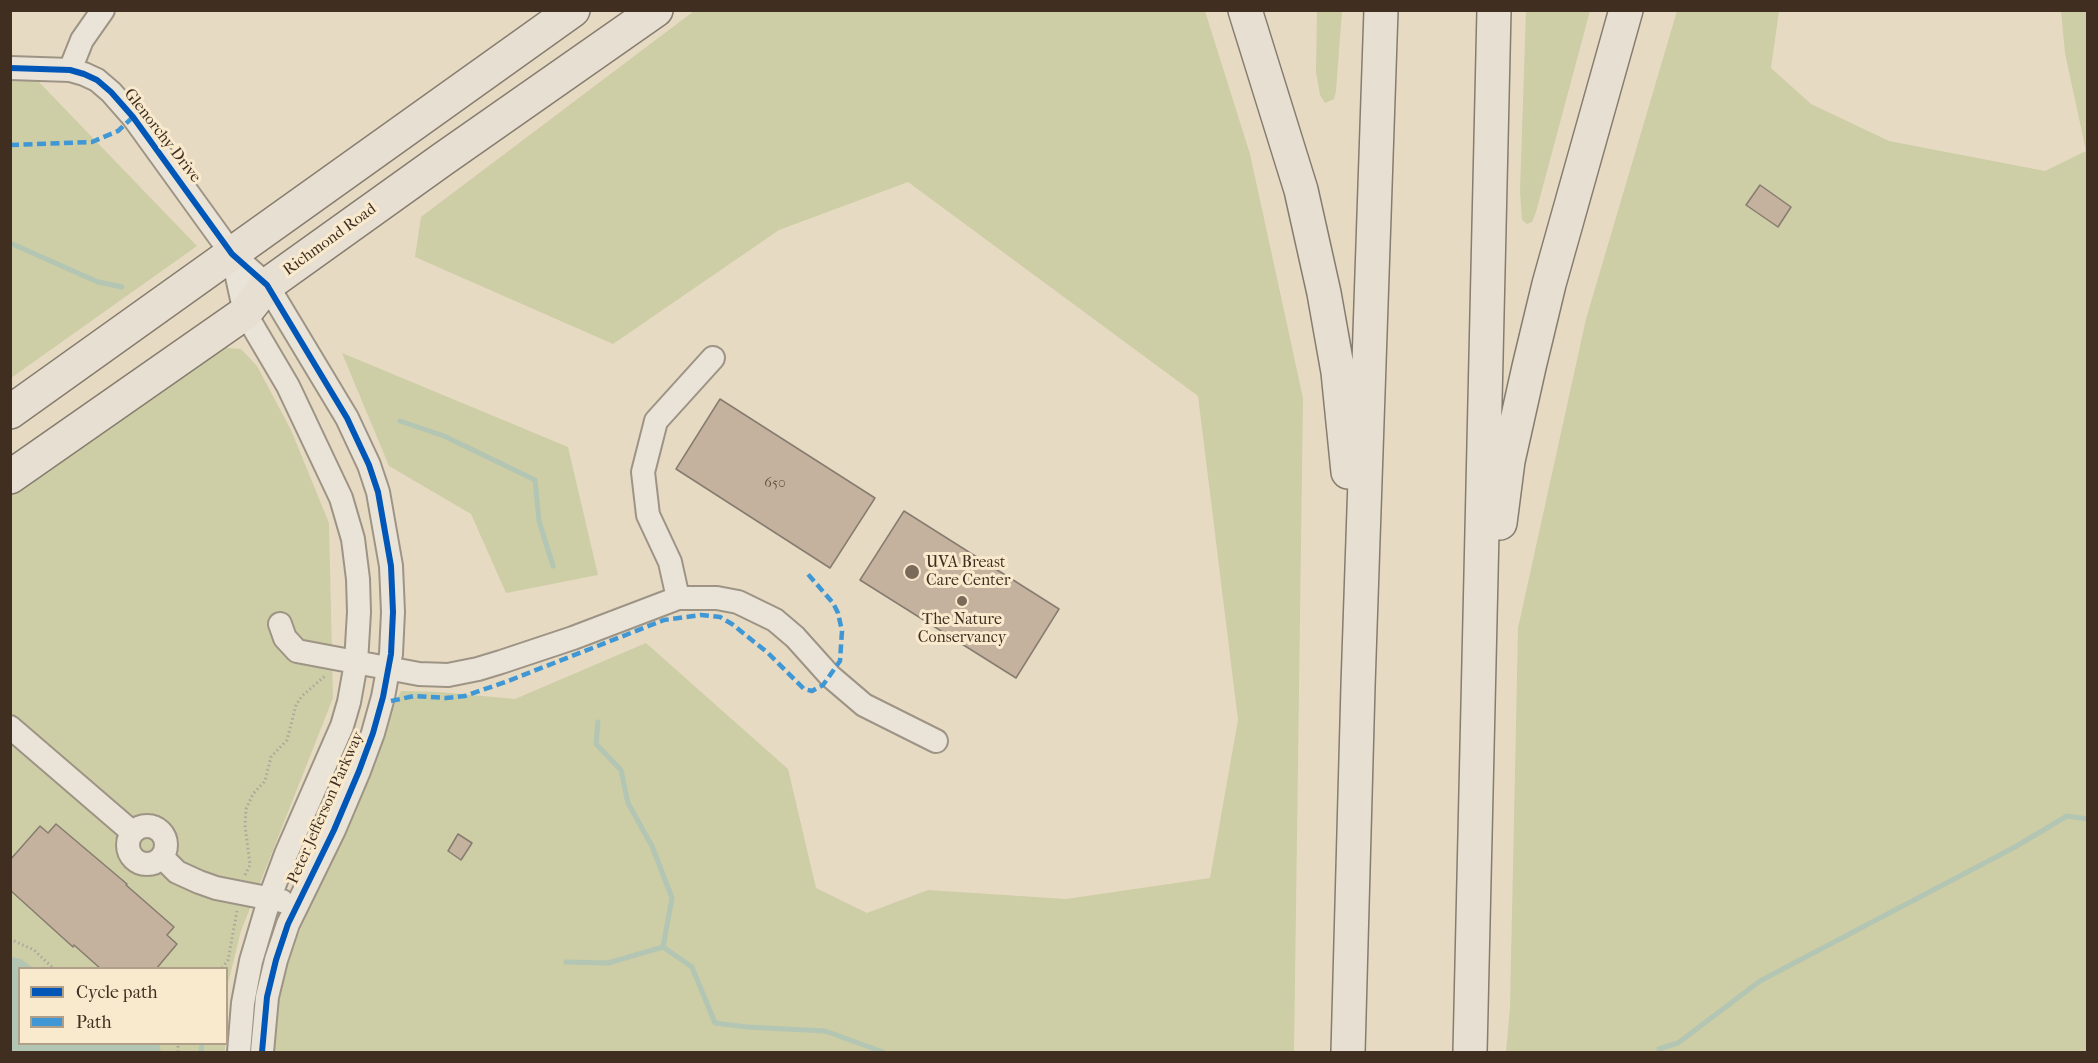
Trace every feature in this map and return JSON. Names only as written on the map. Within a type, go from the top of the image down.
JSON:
[{"type":"highway","points":[[10,412],[573,10]]},
{"type":"highway","name":"Richmond Road","points":[[10,477],[245,313],[267,285],[656,10]]},
{"type":"highway","points":[[1245,10],[1301,190],[1324,293],[1338,372],[1349,480],[1351,536],[1349,627],[1358,686]]},
{"type":"highway","points":[[1348,1053],[1381,10]]},
{"type":"highway","points":[[1470,1053],[1494,10]]},
{"type":"highway","points":[[1475,820],[1491,662],[1500,521],[1508,461],[1549,284],[1626,10]]},
{"type":"street","points":[[70,70],[82,40],[103,10]]},
{"type":"street","name":"Glenorchy Drive","points":[[10,68],[70,70],[97,80],[133,117],[232,254]]},
{"type":"street","name":"Peter Jefferson Parkway","points":[[232,254],[267,285],[346,418],[369,465],[378,492],[391,566],[393,612],[389,668],[374,733],[334,830],[288,924],[267,997],[262,1053]]},
{"type":"street","name":"Peter Jefferson Parkway","points":[[232,254],[245,313],[288,386],[341,498],[352,539],[358,579],[359,612],[356,663],[349,702],[342,726],[286,854],[270,897],[251,961],[243,1003],[239,1053]]},
{"type":"street","points":[[678,598],[670,562],[648,515],[643,472],[656,420],[713,358]]},
{"type":"street","points":[[280,624],[285,638],[297,651],[419,674],[448,675],[478,669],[573,638],[678,598],[717,598],[738,602],[775,620],[795,637],[830,676],[864,705],[936,741]]},
{"type":"street","points":[[10,727],[132,832],[145,825],[159,829],[166,842],[166,850],[162,857],[177,872],[199,882],[297,905]]},
{"type":"path","points":[[223,967],[228,960],[240,892],[250,865],[244,825],[246,809],[253,794],[265,781],[272,757],[287,740],[296,705],[302,696],[326,675]]},
{"type":"path","points":[[10,939],[34,950],[51,967]]},
{"type":"green space","points":[[694,11],[1205,11],[1250,154],[1303,398],[1294,1052],[272,1052],[272,1023],[284,969],[401,691],[515,699],[646,643],[788,769],[816,888],[867,913],[928,890],[1066,899],[1210,878],[1238,720],[1198,396],[908,182],[779,230],[613,344],[415,257],[421,217]]},
{"type":"green space","points":[[1317,11],[1342,11],[1336,91],[1334,99],[1325,103],[1320,95],[1316,72]]},
{"type":"green space","points":[[1526,11],[1590,11],[1536,212],[1532,222],[1527,224],[1522,220],[1520,192]]},
{"type":"green space","points":[[1677,11],[1779,11],[1771,68],[1811,104],[1889,141],[2045,171],[2086,151],[2065,53],[2061,11],[2087,11],[2087,1052],[1506,1052],[1510,1008],[1518,628],[1586,319]]},
{"type":"green space","points":[[10,52],[197,246],[11,378],[10,378]]},
{"type":"green space","points":[[216,347],[241,349],[257,366],[291,430],[329,523],[333,698],[241,931],[228,983],[228,967],[18,967],[18,1045],[225,1045],[225,1052],[11,1052],[10,489]]},
{"type":"green space","points":[[342,353],[568,447],[598,575],[506,593],[471,514],[389,466]]},
{"type":"shaded area","points":[[11,957],[21,959],[32,967],[18,967],[18,1045],[159,1045],[161,1052],[11,1052]]},
{"type":"building","points":[[1760,185],[1791,207],[1778,227],[1746,205]]},
{"type":"building","points":[[720,399],[875,498],[830,568],[676,469]]},
{"type":"building","points":[[904,511],[1059,609],[1016,678],[860,580]]},
{"type":"building","points":[[56,824],[174,927],[167,935],[177,944],[158,967],[99,967],[10,890],[10,860],[40,826],[48,833]]},
{"type":"building","points":[[458,834],[472,843],[461,860],[448,851]]},
{"type":"waterway","points":[[10,243],[98,282],[122,287]]},
{"type":"waterway","points":[[400,421],[444,436],[535,480],[539,521],[553,566]]},
{"type":"waterway","points":[[598,722],[596,744],[621,770],[628,803],[652,846],[672,898],[663,947],[692,967],[715,1023],[825,1031],[883,1052]]},
{"type":"waterway","points":[[1659,1049],[1678,1043],[1760,981],[2015,847],[2067,816],[2088,819]]},
{"type":"waterway","points":[[566,962],[608,963],[663,947]]},
{"type":"waterway","points":[[201,1052],[202,1045]]},
{"type":"marked path","points":[[10,145],[92,142],[118,131],[133,117]]},
{"type":"marked path","points":[[391,701],[414,696],[446,698],[465,696],[664,620],[701,615],[720,617],[732,624],[768,653],[804,689],[812,691],[823,685],[840,661],[842,631],[833,603],[807,573]]},
{"type":"cycle path","points":[[10,68],[70,70],[84,74],[97,80],[111,92],[133,117],[232,254],[267,285],[347,418],[369,465],[378,492],[391,566],[393,612],[391,654],[383,697],[359,771],[334,830],[288,924],[267,997],[262,1052]]},
{"type":"place","name":"UVA Breast Care Center","points":[[912,572]]},
{"type":"place","name":"The Nature Conservancy","points":[[962,601]]}]
